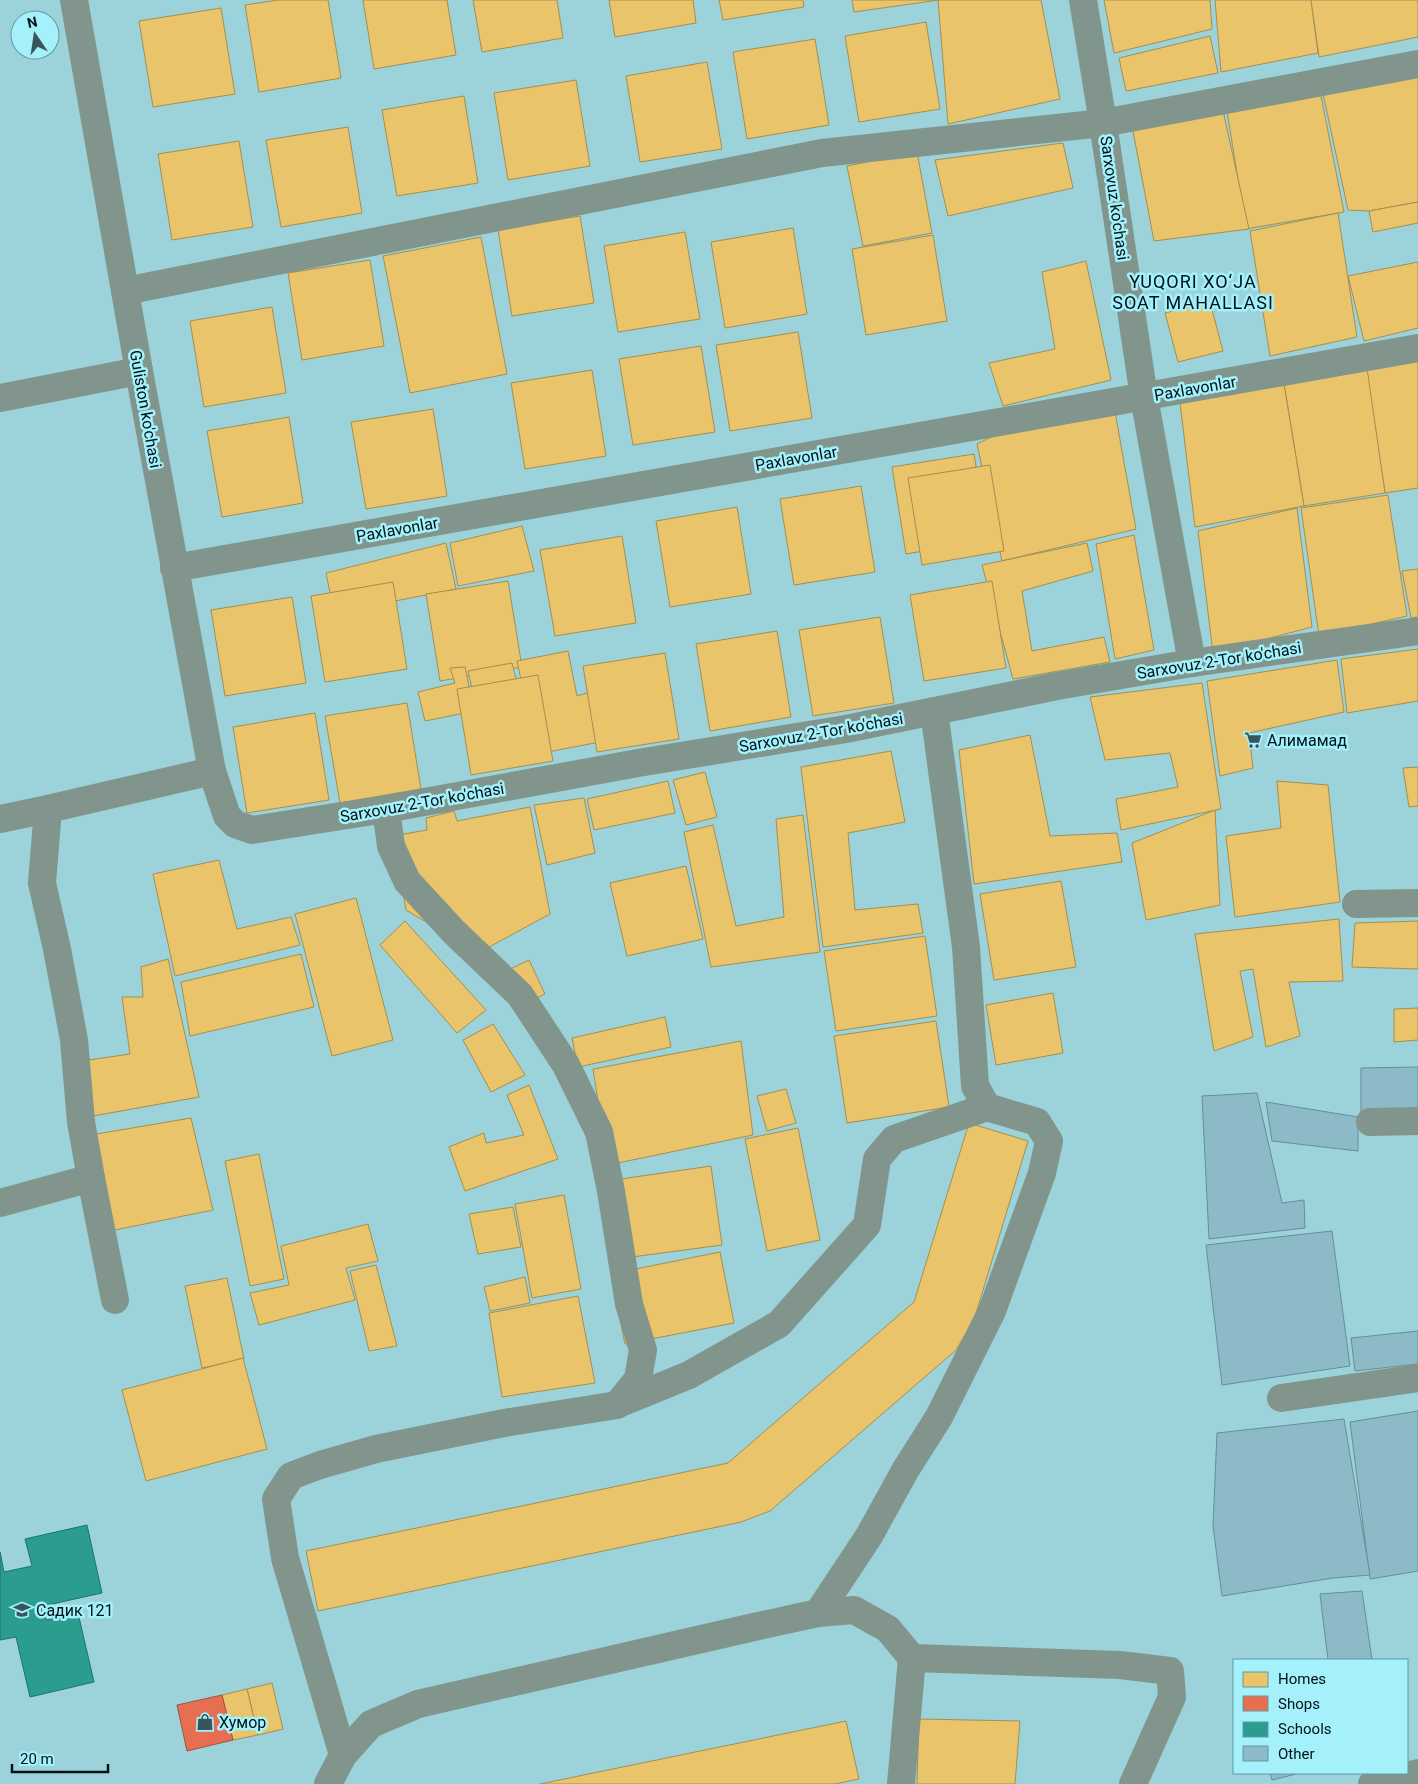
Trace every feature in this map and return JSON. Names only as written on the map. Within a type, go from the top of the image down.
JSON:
[{"type":"street","name":"Guliston ko'chasi","points":[[74,0],[174,568],[212,771],[227,816]]},
{"type":"street","name":"Sarxovuz ko'chasi","points":[[1083,0],[1104,123],[1144,397],[1192,663]]},
{"type":"street","points":[[125,291],[822,153],[1104,123],[1418,64]]},
{"type":"street","name":"Paxlavonlar","points":[[174,568],[1418,348]]},
{"type":"street","points":[[0,398],[139,371]]},
{"type":"street","name":"Sarxovuz 2-Tor ko'chasi","points":[[227,816],[235,824],[252,830],[386,809],[638,763],[846,728],[1057,686],[1192,663],[1418,631]]},
{"type":"street","points":[[934,711],[966,947],[975,1086],[987,1107]]},
{"type":"street","points":[[0,819],[212,771]]},
{"type":"street","points":[[48,809],[42,883],[57,949],[74,1040],[81,1122],[115,1300]]},
{"type":"street","points":[[386,809],[391,846],[407,881],[454,932],[520,995],[566,1065],[599,1132],[612,1190],[629,1304],[643,1350],[638,1378],[617,1405]]},
{"type":"street","points":[[1356,904],[1418,903]]},
{"type":"street","points":[[343,1755],[285,1558],[276,1499],[291,1476],[320,1465],[376,1449],[504,1423],[617,1405],[689,1375],[779,1324],[866,1225],[877,1159],[894,1139],[987,1107],[1037,1122],[1049,1141],[1042,1173],[992,1311],[939,1417],[906,1469],[869,1536],[818,1613]]},
{"type":"street","points":[[1370,1122],[1418,1121]]},
{"type":"street","points":[[0,1203],[91,1178]]},
{"type":"street","points":[[1281,1398],[1418,1378]]},
{"type":"street","points":[[328,1784],[343,1755],[371,1724],[418,1704],[818,1613],[854,1610],[888,1629],[912,1658],[901,1784]]},
{"type":"street","points":[[912,1658],[1120,1665],[1170,1671],[1172,1697],[1133,1784]]},
{"type":"street","points":[[1372,1784],[1418,1773]]},
{"type":"building: Homes","points":[[278,0],[328,0],[341,78],[259,92],[245,5]]},
{"type":"building: Homes","points":[[363,0],[447,0],[456,55],[374,69]]},
{"type":"building: Homes","points":[[473,0],[557,0],[563,38],[482,52]]},
{"type":"building: Homes","points":[[609,0],[693,0],[696,23],[615,37]]},
{"type":"building: Homes","points":[[719,0],[803,0],[804,7],[723,20]]},
{"type":"building: Homes","points":[[852,0],[939,0],[854,12]]},
{"type":"building: Homes","points":[[938,0],[1041,0],[1060,99],[948,124]]},
{"type":"building: Homes","points":[[1104,0],[1210,0],[1212,29],[1114,53]]},
{"type":"building: Homes","points":[[1215,0],[1311,0],[1318,53],[1221,72]]},
{"type":"building: Homes","points":[[1311,0],[1418,0],[1418,37],[1319,57]]},
{"type":"building: Homes","points":[[221,8],[235,94],[153,107],[139,21]]},
{"type":"building: Homes","points":[[926,22],[940,109],[859,122],[845,36]]},
{"type":"building: Homes","points":[[1210,36],[1218,73],[1126,91],[1119,58]]},
{"type":"building: Homes","points":[[815,39],[829,125],[747,139],[733,52]]},
{"type":"building: Homes","points":[[707,62],[722,149],[640,162],[626,76]]},
{"type":"building: Homes","points":[[1418,66],[1418,202],[1369,211],[1348,210],[1322,89]]},
{"type":"building: Homes","points":[[576,80],[590,166],[508,180],[494,93]]},
{"type":"building: Homes","points":[[1320,91],[1344,212],[1246,229],[1226,105]]},
{"type":"building: Homes","points":[[464,96],[478,183],[397,196],[382,110]]},
{"type":"building: Homes","points":[[1222,106],[1249,229],[1154,241],[1132,126]]},
{"type":"building: Homes","points":[[348,127],[362,213],[281,227],[266,140]]},
{"type":"building: Homes","points":[[239,141],[253,227],[172,240],[158,154]]},
{"type":"building: Homes","points":[[1063,143],[1073,188],[948,216],[935,160]]},
{"type":"building: Homes","points":[[917,152],[932,233],[863,246],[847,166]]},
{"type":"building: Homes","points":[[1418,202],[1418,223],[1373,232],[1369,211]]},
{"type":"building: Homes","points":[[1338,213],[1357,337],[1270,356],[1250,231]]},
{"type":"building: Homes","points":[[580,216],[594,303],[512,316],[498,230]]},
{"type":"building: Homes","points":[[793,228],[807,314],[725,328],[711,242]]},
{"type":"building: Homes","points":[[685,232],[700,319],[618,332],[604,246]]},
{"type":"building: Homes","points":[[933,235],[947,321],[866,335],[852,249]]},
{"type":"building: Homes","points":[[481,237],[507,374],[410,393],[383,256]]},
{"type":"building: Homes","points":[[370,260],[384,346],[302,360],[288,273]]},
{"type":"building: Homes","points":[[1086,261],[1111,380],[1003,406],[989,363],[1055,349],[1042,272]]},
{"type":"building: Homes","points":[[1418,262],[1418,328],[1364,341],[1348,276]]},
{"type":"building: Homes","points":[[1210,302],[1223,351],[1178,362],[1165,313]]},
{"type":"building: Homes","points":[[272,307],[286,393],[204,407],[190,321]]},
{"type":"building: Homes","points":[[798,332],[812,418],[730,431],[716,345]]},
{"type":"building: Homes","points":[[701,346],[715,432],[633,445],[619,359]]},
{"type":"building: Homes","points":[[1418,358],[1418,488],[1385,493],[1366,368]]},
{"type":"building: Homes","points":[[1367,368],[1385,493],[1304,506],[1284,384]]},
{"type":"building: Homes","points":[[592,370],[606,456],[525,469],[511,383]]},
{"type":"building: Homes","points":[[1284,384],[1304,506],[1195,527],[1180,403]]},
{"type":"building: Homes","points":[[433,409],[447,496],[366,509],[351,422]]},
{"type":"building: Homes","points":[[1115,412],[1136,529],[1002,561],[977,444],[999,433]]},
{"type":"building: Homes","points":[[289,417],[303,503],[222,517],[207,431]]},
{"type":"building: Homes","points":[[974,454],[988,540],[906,554],[892,467]]},
{"type":"building: Homes","points":[[990,465],[1004,551],[922,565],[908,478]]},
{"type":"building: Homes","points":[[861,486],[875,572],[794,585],[780,499]]},
{"type":"building: Homes","points":[[1388,495],[1407,616],[1319,636],[1301,508]]},
{"type":"building: Homes","points":[[737,507],[751,594],[670,607],[656,521]]},
{"type":"building: Homes","points":[[1297,508],[1312,627],[1213,653],[1198,531]]},
{"type":"building: Homes","points":[[522,526],[534,571],[458,586],[450,543]]},
{"type":"building: Homes","points":[[1134,535],[1154,650],[1115,659],[1096,544]]},
{"type":"building: Homes","points":[[622,536],[636,623],[555,636],[540,550]]},
{"type":"building: Homes","points":[[446,543],[456,589],[334,613],[326,573]]},
{"type":"building: Homes","points":[[1087,543],[1093,571],[1022,591],[1032,651],[1104,637],[1110,662],[1013,679],[982,565]]},
{"type":"building: Homes","points":[[1418,569],[1418,617],[1411,618],[1402,571]]},
{"type":"building: Homes","points":[[508,581],[522,667],[440,681],[426,594]]},
{"type":"building: Homes","points":[[992,581],[1006,668],[924,681],[910,595]]},
{"type":"building: Homes","points":[[393,582],[407,669],[325,682],[311,596]]},
{"type":"building: Homes","points":[[292,597],[306,683],[225,696],[211,610]]},
{"type":"building: Homes","points":[[880,617],[894,703],[813,716],[799,630]]},
{"type":"building: Homes","points":[[777,631],[791,717],[710,731],[696,644]]},
{"type":"building: Homes","points":[[1418,649],[1418,701],[1347,713],[1341,659]]},
{"type":"building: Homes","points":[[568,651],[577,696],[610,686],[621,738],[537,754],[517,661]]},
{"type":"building: Homes","points":[[665,653],[679,739],[597,752],[583,666]]},
{"type":"building: Homes","points":[[1337,660],[1344,712],[1249,733],[1253,768],[1220,776],[1207,681]]},
{"type":"building: Homes","points":[[512,663],[525,715],[480,724],[468,671]]},
{"type":"building: Homes","points":[[465,667],[474,711],[425,721],[418,692],[455,683],[450,668]]},
{"type":"building: Homes","points":[[538,675],[553,761],[471,775],[457,689]]},
{"type":"building: Homes","points":[[1202,683],[1221,809],[1121,830],[1116,799],[1178,787],[1170,753],[1105,760],[1090,697]]},
{"type":"building: Homes","points":[[407,703],[421,789],[340,803],[325,716]]},
{"type":"building: Homes","points":[[315,713],[329,800],[247,813],[233,727]]},
{"type":"building: Homes","points":[[1030,735],[1050,836],[1117,833],[1122,862],[974,884],[959,750]]},
{"type":"building: Homes","points":[[891,751],[905,822],[848,833],[855,910],[918,904],[923,933],[823,947],[801,767]]},
{"type":"building: Homes","points":[[1418,767],[1418,806],[1409,807],[1403,768]]},
{"type":"building: Homes","points":[[705,772],[717,817],[686,825],[673,780]]},
{"type":"building: Homes","points":[[668,781],[675,813],[594,830],[587,799]]},
{"type":"building: Homes","points":[[1277,781],[1328,785],[1340,902],[1235,917],[1226,836],[1281,828]]},
{"type":"building: Homes","points":[[584,798],[595,853],[547,865],[534,805]]},
{"type":"building: Homes","points":[[530,807],[550,914],[478,953],[406,910],[393,836],[427,830],[426,818],[454,811],[457,821]]},
{"type":"building: Homes","points":[[1215,810],[1220,905],[1146,920],[1132,843]]},
{"type":"building: Homes","points":[[803,815],[820,952],[711,967],[684,832],[713,825],[736,926],[784,917],[776,819]]},
{"type":"building: Homes","points":[[219,860],[237,929],[291,917],[300,945],[175,976],[153,874]]},
{"type":"building: Homes","points":[[686,866],[703,939],[627,956],[610,883]]},
{"type":"building: Homes","points":[[1061,881],[1076,967],[994,980],[980,894]]},
{"type":"building: Homes","points":[[356,898],[393,1040],[332,1056],[295,914]]},
{"type":"building: Homes","points":[[1339,919],[1343,981],[1289,982],[1300,1036],[1266,1047],[1253,969],[1240,971],[1253,1037],[1214,1051],[1195,934]]},
{"type":"building: Homes","points":[[405,921],[486,1010],[457,1033],[380,945]]},
{"type":"building: Homes","points":[[1418,921],[1418,969],[1352,967],[1355,923]]},
{"type":"building: Homes","points":[[925,936],[937,1016],[836,1031],[824,951]]},
{"type":"building: Homes","points":[[301,954],[314,1007],[190,1036],[181,982]]},
{"type":"building: Homes","points":[[168,959],[199,1097],[93,1116],[82,1061],[130,1054],[122,997],[143,997],[141,967]]},
{"type":"building: Homes","points":[[529,960],[545,994],[518,1007],[502,973]]},
{"type":"building: Homes","points":[[1053,993],[1063,1053],[996,1065],[986,1005]]},
{"type":"building: Homes","points":[[1418,1008],[1418,1040],[1394,1042],[1394,1009]]},
{"type":"building: Homes","points":[[665,1017],[671,1047],[578,1067],[572,1038]]},
{"type":"building: Homes","points":[[936,1021],[949,1107],[847,1123],[834,1036]]},
{"type":"building: Homes","points":[[493,1024],[525,1075],[491,1092],[463,1040]]},
{"type":"building: Homes","points":[[741,1041],[753,1135],[608,1165],[593,1069]]},
{"type":"building: Homes","points":[[529,1085],[558,1159],[465,1191],[449,1147],[484,1133],[486,1143],[524,1135],[507,1095]]},
{"type":"building: Homes","points":[[786,1089],[796,1123],[767,1131],[757,1096]]},
{"type":"building: Homes","points":[[191,1118],[213,1210],[110,1231],[85,1136]]},
{"type":"building: Homes","points":[[969,1123],[1028,1141],[974,1320],[956,1350],[770,1511],[741,1522],[318,1611],[306,1551],[728,1463],[914,1302]]},
{"type":"building: Homes","points":[[798,1128],[820,1240],[767,1251],[745,1139]]},
{"type":"building: Homes","points":[[259,1154],[284,1279],[250,1286],[225,1161]]},
{"type":"building: Homes","points":[[711,1166],[722,1245],[617,1259],[607,1181]]},
{"type":"building: Homes","points":[[564,1195],[581,1289],[532,1298],[515,1204]]},
{"type":"building: Homes","points":[[513,1207],[521,1247],[478,1254],[469,1214]]},
{"type":"building: Homes","points":[[368,1224],[378,1261],[346,1268],[355,1300],[259,1325],[250,1293],[289,1285],[281,1246]]},
{"type":"building: Homes","points":[[720,1252],[734,1323],[625,1344],[611,1274]]},
{"type":"building: Homes","points":[[376,1265],[397,1346],[369,1351],[350,1271]]},
{"type":"building: Homes","points":[[525,1277],[530,1303],[490,1311],[484,1287]]},
{"type":"building: Homes","points":[[227,1278],[244,1359],[202,1368],[185,1286]]},
{"type":"building: Homes","points":[[578,1296],[595,1383],[502,1397],[489,1313]]},
{"type":"building: Homes","points":[[243,1358],[267,1449],[146,1481],[122,1390]]},
{"type":"building: Homes","points":[[272,1683],[283,1729],[258,1735],[247,1689]]},
{"type":"building: Homes","points":[[247,1689],[258,1735],[233,1740],[222,1695]]},
{"type":"building: Homes","points":[[919,1719],[1020,1721],[1015,1784],[917,1784]]},
{"type":"building: Homes","points":[[846,1721],[859,1779],[835,1784],[540,1784]]},
{"type":"building: Shops","name":"Хумор","points":[[222,1695],[233,1740],[187,1751],[177,1705]]},
{"type":"building: Schools","name":"Садик 121","points":[[87,1525],[102,1593],[43,1606],[46,1620],[78,1613],[94,1682],[30,1697],[16,1637],[0,1640],[0,1552],[4,1572],[32,1566],[25,1539]]},
{"type":"building: Other","points":[[1418,1067],[1418,1115],[1361,1116],[1361,1068]]},
{"type":"building: Other","points":[[1257,1093],[1282,1203],[1304,1200],[1305,1228],[1209,1239],[1202,1096]]},
{"type":"building: Other","points":[[1266,1102],[1358,1117],[1358,1151],[1272,1141]]},
{"type":"building: Other","points":[[1332,1231],[1350,1366],[1222,1385],[1206,1245]]},
{"type":"building: Other","points":[[1418,1331],[1418,1364],[1355,1371],[1351,1338]]},
{"type":"building: Other","points":[[1418,1411],[1418,1571],[1370,1579],[1350,1422]]},
{"type":"building: Other","points":[[1344,1419],[1370,1575],[1333,1578],[1222,1596],[1213,1526],[1217,1433]]},
{"type":"building: Other","points":[[1362,1591],[1372,1659],[1328,1659],[1320,1594]]},
{"type":"building: Other","points":[[1270,1774],[1296,1774],[1272,1780]]},
{"type":"place","name":"Алимамад","points":[[1253,740]]},
{"type":"place","name":"Садик 121","points":[[22,1610]]},
{"type":"place","name":"Хумор","points":[[205,1722]]},
{"type":"district","name":"YUQORI XO‘JA SOAT MAHALLASI","points":[[1193,292]]}]
